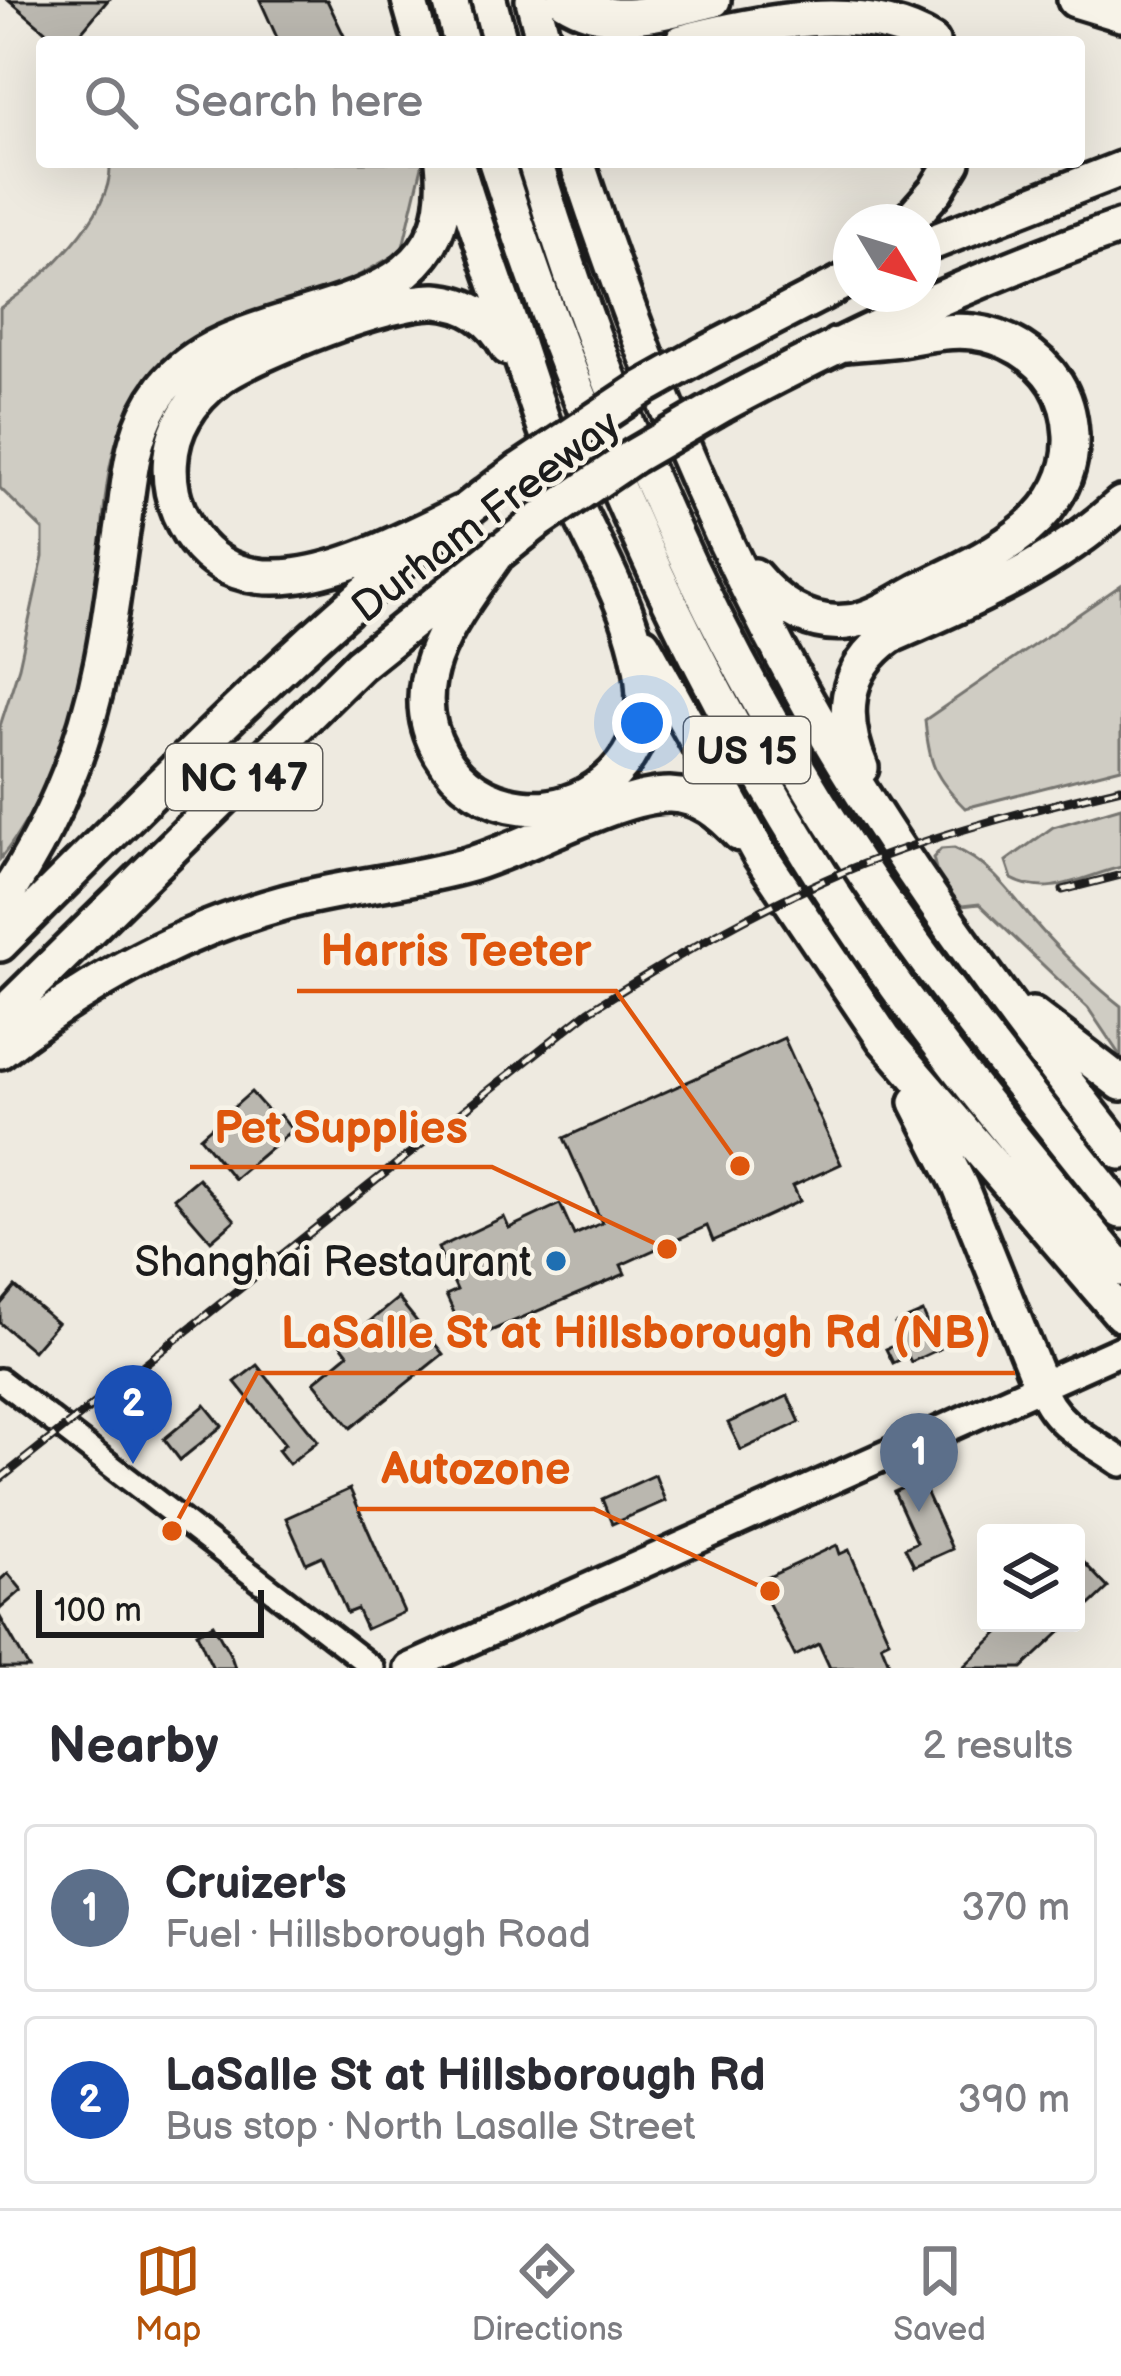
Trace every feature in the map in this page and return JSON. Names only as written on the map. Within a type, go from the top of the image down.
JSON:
[{"type":"highway","points":[[409,0],[419,36]]},
{"type":"highway","points":[[450,0],[459,36]]},
{"type":"highway","points":[[489,0],[498,36]]},
{"type":"highway","points":[[533,0],[542,36]]},
{"type":"highway","points":[[566,0],[586,12],[621,18],[713,0]]},
{"type":"highway","points":[[1075,0],[1121,14]]},
{"type":"highway","points":[[709,36],[833,9],[873,12],[898,20],[923,36]]},
{"type":"highway","points":[[0,904],[58,800],[90,713],[103,660],[128,471],[146,414],[169,381],[204,354],[249,332],[357,298],[414,264],[433,240],[443,205],[443,168]]},
{"type":"highway","points":[[458,168],[528,387],[627,616],[760,855],[884,1040],[960,1186],[1041,1386]]},
{"type":"highway","name":"US 15","points":[[498,168],[554,336],[632,525],[737,734],[808,856],[927,1025],[1121,1269]]},
{"type":"highway","name":"US 15","points":[[538,168],[599,351],[669,519],[749,682],[845,844],[895,917],[1121,1210]]},
{"type":"highway","points":[[924,204],[949,168]]},
{"type":"highway","points":[[941,239],[1121,170]]},
{"type":"highway","points":[[584,172],[636,334],[690,467],[806,699],[890,833],[1015,1016],[1121,1152]]},
{"type":"highway","name":"Durham Freeway","points":[[0,1017],[361,664],[537,522],[634,456],[837,345],[965,287],[1121,227]]},
{"type":"highway","name":"Durham Freeway","points":[[0,944],[323,627],[460,513],[627,398],[833,287]]},
{"type":"highway","points":[[460,513],[339,567],[313,575],[254,577],[215,557],[189,532],[173,497],[172,447],[184,417],[200,395],[241,365],[308,337],[417,302],[465,307],[490,323],[528,387]]},
{"type":"highway","points":[[723,537],[764,589],[789,610],[815,620],[846,622],[871,615],[1002,548],[1029,528],[1056,494],[1069,461],[1068,412],[1051,376],[1023,350],[970,332],[945,331],[837,345]]},
{"type":"highway","points":[[890,833],[848,728],[848,692],[863,661],[890,636],[1015,581],[1121,505]]},
{"type":"highway","points":[[500,550],[434,651],[424,699],[441,755],[456,776],[485,797],[548,808],[575,802],[610,779],[633,748],[644,718],[644,684],[627,616]]},
{"type":"highway","points":[[0,1051],[52,1011],[133,962],[228,920],[330,892],[472,864],[642,798],[669,795],[702,802],[760,855]]},
{"type":"highway","points":[[974,957],[1054,1034],[1121,1083]]},
{"type":"highway","points":[[884,1040],[1121,1314]]},
{"type":"main road","points":[[409,1668],[1116,1352]]},
{"type":"main road","points":[[1041,1386],[1047,1405],[1058,1417],[1121,1462]]},
{"type":"street","points":[[0,1410],[8,1386],[373,1668]]},
{"type":"shaded area","points":[[109,168],[422,168],[402,251],[321,294],[205,333],[170,356],[144,384],[126,414],[115,447],[94,622],[72,715],[34,807],[0,859],[0,726],[19,667],[43,557],[43,530],[0,488],[0,308],[72,245],[88,225],[108,183]]},
{"type":"shaded area","points":[[1121,585],[1121,768],[965,808],[935,768],[925,720]]},
{"type":"shaded area","points":[[1121,807],[1121,867],[1053,886],[1012,879],[1006,861],[1053,827]]},
{"type":"shaded area","points":[[954,848],[993,874],[1062,952],[1121,1006],[1121,1057],[1088,1008],[979,904],[962,906],[939,880],[933,858],[941,849]]},
{"type":"building","points":[[9,0],[108,0],[78,36],[51,36]]},
{"type":"building","points":[[260,0],[327,0],[344,36],[276,36]]},
{"type":"building","points":[[784,1038],[841,1164],[793,1186],[800,1201],[713,1241],[707,1226],[621,1265],[625,1274],[467,1341],[446,1295],[457,1290],[438,1248],[504,1217],[509,1228],[560,1204],[574,1235],[602,1223],[564,1138]]},
{"type":"building","points":[[251,1092],[292,1130],[234,1179],[200,1137]]},
{"type":"building","points":[[198,1178],[235,1220],[211,1241],[174,1198]]},
{"type":"building","points":[[15,1287],[57,1323],[33,1351],[0,1323],[0,1305]]},
{"type":"building","points":[[398,1298],[443,1354],[351,1428],[314,1382],[348,1354],[341,1345]]},
{"type":"building","points":[[923,1312],[939,1349],[911,1362],[908,1356],[893,1363],[886,1349],[902,1342],[895,1324]]},
{"type":"building","points":[[257,1365],[318,1441],[289,1464],[278,1450],[285,1444],[235,1382]]},
{"type":"building","points":[[788,1396],[800,1422],[741,1450],[728,1423]]},
{"type":"building","points":[[205,1405],[222,1426],[180,1460],[164,1439]]},
{"type":"building","points":[[655,1475],[665,1501],[612,1524],[602,1499]]},
{"type":"building","points":[[921,1480],[952,1549],[914,1566],[905,1548],[917,1542],[894,1492]]},
{"type":"building","points":[[350,1489],[404,1612],[366,1629],[357,1609],[347,1613],[322,1556],[306,1563],[286,1518]]},
{"type":"building","points":[[837,1545],[840,1554],[849,1550],[889,1640],[881,1644],[891,1668],[830,1668],[819,1644],[795,1656],[758,1582]]},
{"type":"building","points":[[1085,1564],[1108,1588],[1085,1610]]},
{"type":"building","points":[[8,1573],[22,1590],[0,1609],[0,1580]]},
{"type":"building","points":[[0,1617],[29,1668],[0,1668]]},
{"type":"building","points":[[213,1624],[235,1668],[213,1668],[197,1633]]},
{"type":"building","points":[[1000,1632],[1060,1632],[1022,1668],[962,1668]]},
{"type":"railway","points":[[0,1479],[620,991],[748,918],[848,870],[948,834],[1121,788]]},
{"type":"railway","points":[[1063,890],[1121,875]]},
{"type":"place","name":"Harris Teeter","points":[[740,1166]]},
{"type":"place","name":"Pet Supplies","points":[[667,1249]]},
{"type":"place","name":"Shanghai Restaurant","points":[[556,1261]]},
{"type":"place","name":"LaSalle St at Hillsborough Rd","points":[[133,1464]]},
{"type":"place","name":"Cruizer's","points":[[919,1512]]},
{"type":"place","name":"LaSalle St at Hillsborough Rd (NB)","points":[[172,1531]]},
{"type":"place","name":"Autozone","points":[[770,1591]]}]
